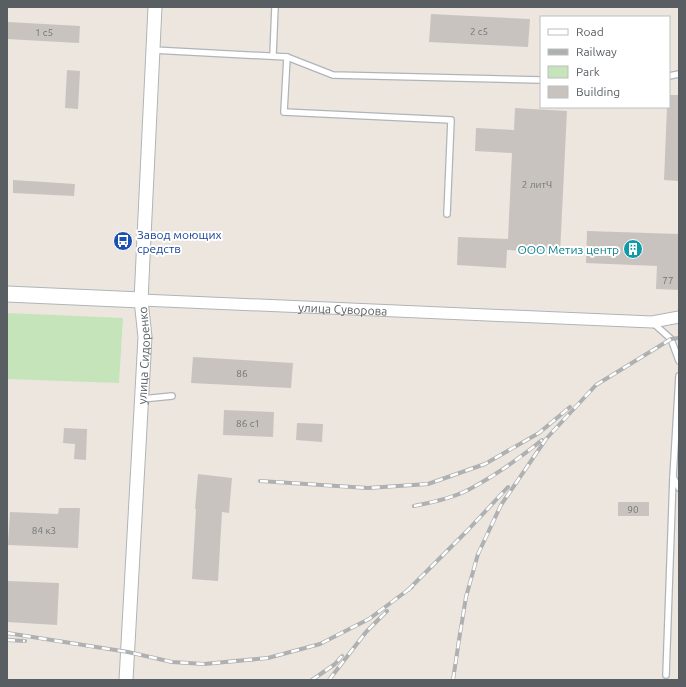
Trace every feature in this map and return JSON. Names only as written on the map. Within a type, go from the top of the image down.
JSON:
[{"type":"main road","name":"улица Суворова","points":[[7,294],[141,300]]},
{"type":"street","name":"улица Сидоренко","points":[[126,680],[145,337],[141,300],[155,7]]},
{"type":"street","name":"улица Суворова","points":[[141,300],[652,322],[679,318]]},
{"type":"lane","points":[[273,55],[275,7]]},
{"type":"lane","points":[[153,50],[273,55],[287,57],[333,75],[540,80]]},
{"type":"lane","points":[[287,57],[284,112],[451,120],[447,214]]},
{"type":"lane","points":[[652,322],[671,340],[679,361]]},
{"type":"lane","points":[[666,675],[673,477],[679,376]]},
{"type":"lane","points":[[142,399],[172,396]]},
{"type":"lane","points":[[673,477],[679,488]]},
{"type":"green space","points":[[7,313],[123,318],[119,383],[7,379]]},
{"type":"building","points":[[431,14],[530,19],[528,47],[429,42]]},
{"type":"building","points":[[8,22],[80,26],[79,43],[7,39]]},
{"type":"building","points":[[67,70],[80,71],[78,109],[65,108]]},
{"type":"building","points":[[670,95],[679,95],[679,181],[664,180],[667,108],[670,108]]},
{"type":"building","points":[[515,108],[567,111],[560,253],[507,250],[506,268],[457,265],[458,237],[508,239],[512,153],[475,151],[476,128],[514,130]]},
{"type":"building","points":[[13,180],[75,184],[74,196],[13,193]]},
{"type":"building","name":"ООО Метиз центр","points":[[587,231],[679,234],[679,290],[656,289],[657,266],[586,263]]},
{"type":"building","points":[[193,357],[293,363],[291,388],[191,383]]},
{"type":"building","points":[[224,410],[274,412],[273,437],[223,435]]},
{"type":"building","points":[[297,423],[323,424],[322,442],[296,440]]},
{"type":"building","points":[[64,428],[87,429],[86,460],[74,459],[75,444],[63,443]]},
{"type":"building","points":[[198,474],[232,478],[229,513],[222,512],[218,581],[192,579]]},
{"type":"building","points":[[618,502],[649,502],[649,516],[618,516]]},
{"type":"building","points":[[59,508],[80,508],[78,548],[8,545],[10,512],[58,514]]},
{"type":"building","points":[[7,581],[59,583],[57,625],[7,622]]},
{"type":"railway","points":[[453,680],[466,597],[478,554],[501,505],[546,439],[596,385],[671,339],[679,338]]},
{"type":"railway","points":[[260,481],[368,488],[428,484],[485,464],[539,433],[570,407]]},
{"type":"railway","points":[[414,506],[450,497],[470,489],[508,466],[542,440]]},
{"type":"railway","points":[[408,590],[468,530],[508,487]]},
{"type":"railway","points":[[7,633],[128,652],[172,662],[204,664],[268,658],[320,644],[369,619],[412,587]]},
{"type":"railway","points":[[329,680],[366,632],[387,611]]},
{"type":"railway","points":[[7,640],[25,641]]},
{"type":"railway","points":[[312,680],[335,664],[342,656]]},
{"type":"place","name":"Завод моющих средств","points":[[123,241]]},
{"type":"place","name":"ООО Метиз центр","points":[[633,249]]}]
